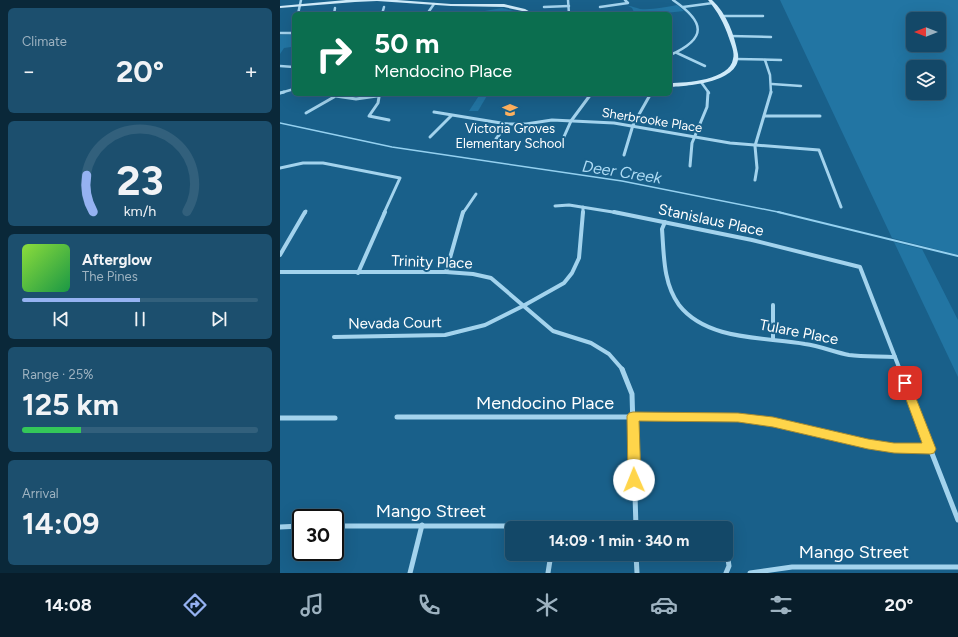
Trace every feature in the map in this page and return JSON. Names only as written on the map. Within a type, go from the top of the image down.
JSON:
[{"type":"street","points":[[298,12],[301,0]]},
{"type":"street","points":[[280,7],[365,0],[434,4],[498,5],[514,7],[527,12]]},
{"type":"street","points":[[490,5],[491,0]]},
{"type":"street","points":[[498,5],[499,0]]},
{"type":"street","points":[[568,0],[569,12]]},
{"type":"street","points":[[600,7],[628,3],[624,0]]},
{"type":"street","points":[[672,54],[695,41],[699,33],[699,29],[693,18],[683,6],[673,0]]},
{"type":"street","points":[[672,85],[701,82],[732,67],[736,59],[724,16],[711,2],[683,6]]},
{"type":"street","points":[[428,12],[434,4]]},
{"type":"street","points":[[544,7],[569,6]]},
{"type":"street","points":[[383,12],[384,7]]},
{"type":"street","points":[[334,12],[335,8]]},
{"type":"street","points":[[724,16],[763,16]]},
{"type":"street","points":[[280,33],[292,33]]},
{"type":"street","points":[[730,36],[771,37]]},
{"type":"street","points":[[676,53],[704,66]]},
{"type":"street","points":[[736,59],[781,60]]},
{"type":"street","points":[[755,180],[757,168],[755,146],[765,116],[772,84],[765,60]]},
{"type":"street","points":[[280,66],[292,67]]},
{"type":"street","points":[[690,166],[693,137],[710,96],[708,87],[701,82]]},
{"type":"street","points":[[772,84],[801,86]]},
{"type":"street","points":[[280,93],[292,90]]},
{"type":"street","points":[[330,96],[355,98],[384,96]]},
{"type":"street","points":[[559,148],[571,120],[589,96]]},
{"type":"street","points":[[624,155],[633,125],[649,96]]},
{"type":"street","points":[[306,113],[334,97]]},
{"type":"street","points":[[380,97],[378,105],[370,112],[369,116],[389,120]]},
{"type":"street","name":"Sherbrooke Place","points":[[434,112],[507,124],[571,120],[633,125],[693,137],[755,146],[819,150],[842,207]]},
{"type":"street","points":[[430,137],[452,116]]},
{"type":"street","points":[[765,116],[820,116]]},
{"type":"street","points":[[496,139],[507,124]]},
{"type":"street","points":[[280,168],[303,163],[323,163],[400,178],[358,273]]},
{"type":"street","points":[[446,272],[464,210],[476,194]]},
{"type":"street","name":"Stanislaus Place","points":[[555,206],[569,205],[583,207],[665,222],[860,267],[895,357]]},
{"type":"street","name":"Nevada Court","points":[[334,337],[445,335],[485,324],[522,306],[564,283],[572,273],[579,258],[583,207]]},
{"type":"street","points":[[280,255],[306,211]]},
{"type":"street","name":"Tulare Place","points":[[665,222],[662,229],[666,275],[670,290],[680,306],[699,322],[724,332],[773,339],[850,355],[895,357]]},
{"type":"street","name":"Trinity Place","points":[[280,272],[446,272],[473,274],[492,278],[522,306],[553,331],[591,344],[609,354],[624,371],[632,394],[636,521]]},
{"type":"street","points":[[773,305],[773,339]]},
{"type":"street","points":[[895,357],[958,520]]},
{"type":"street","name":"Mendocino Place","points":[[397,418],[633,416],[738,417],[773,422],[868,444],[894,448],[930,449]]},
{"type":"street","points":[[280,418],[335,418]]},
{"type":"street","points":[[410,573],[422,525]]},
{"type":"street","points":[[280,527],[292,526]]},
{"type":"street","name":"Mango Street","points":[[344,526],[505,526]]},
{"type":"street","points":[[548,573],[550,561]]},
{"type":"street","points":[[636,561],[637,573]]},
{"type":"street","points":[[726,573],[729,566],[728,561]]},
{"type":"street","name":"Mango Street","points":[[750,573],[792,567],[958,567]]},
{"type":"shaded area","points":[[780,0],[958,0],[958,255],[892,238]]},
{"type":"shaded area","points":[[677,5],[684,11],[634,12],[632,8],[628,6],[640,9]]},
{"type":"shaded area","points":[[502,8],[517,12],[479,12]]},
{"type":"shaded area","points":[[292,34],[292,46],[284,48],[280,54],[280,35]]},
{"type":"shaded area","points":[[479,96],[487,96],[478,111],[469,111]]},
{"type":"shaded area","points":[[894,242],[922,249],[958,320],[958,377]]},
{"type":"waterway","name":"Deer Creek","points":[[280,123],[392,147],[622,181],[778,212]]},
{"type":"waterway","name":"Deer Creek","points":[[778,212],[783,213]]},
{"type":"waterway","name":"Deer Creek","points":[[778,212],[958,256]]},
{"type":"place","name":"Victoria Groves Elementary School","points":[[510,110]]},
{"type":"route","points":[[634,480],[633,416],[738,417],[773,422],[836,438],[868,444],[894,448],[930,449],[905,383]]}]
